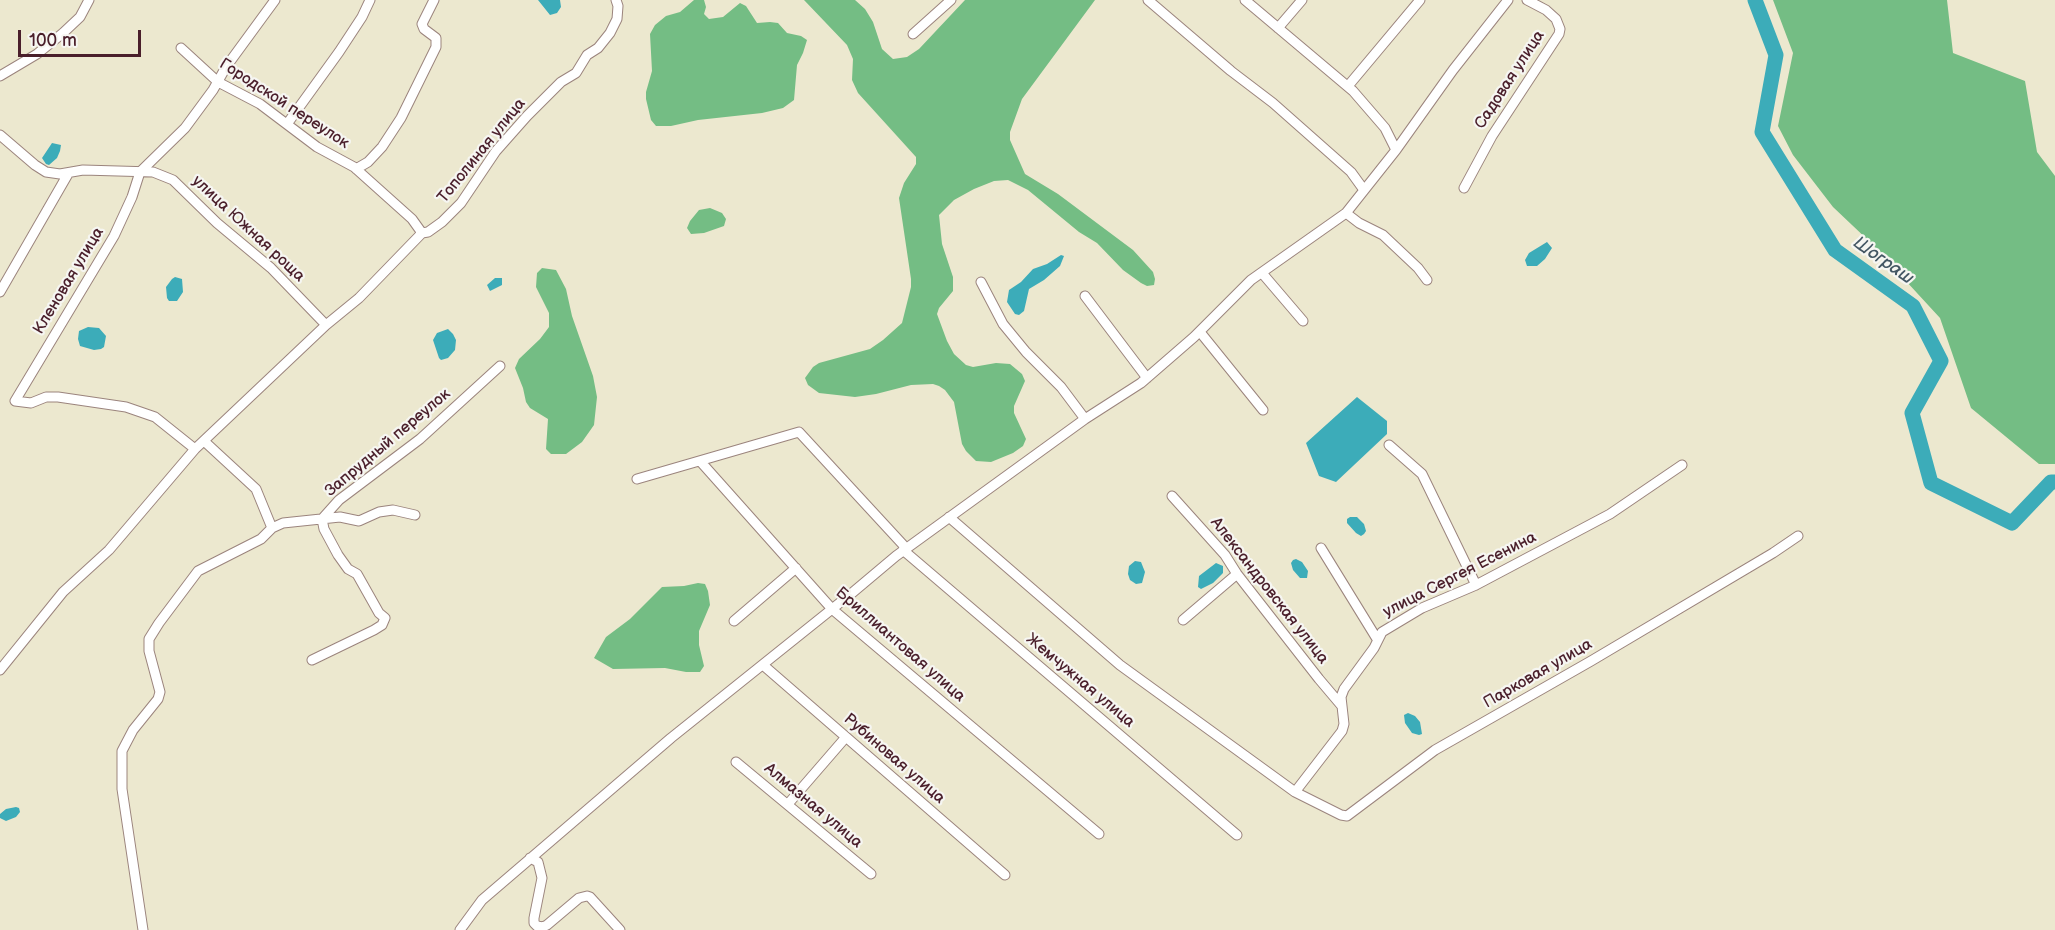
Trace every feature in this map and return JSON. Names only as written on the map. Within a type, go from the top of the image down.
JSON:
[{"type":"street","points":[[0,76],[37,54],[63,33],[80,17],[89,0]]},
{"type":"street","points":[[140,172],[186,128],[274,0]]},
{"type":"street","points":[[287,123],[339,52],[362,17],[370,0]]},
{"type":"street","points":[[356,169],[368,162],[382,147],[401,118],[436,47],[436,38],[424,29],[422,24],[434,0]]},
{"type":"street","name":"Тополиная улица","points":[[0,670],[63,592],[109,550],[195,449],[326,325],[359,298],[422,233],[428,232],[442,222],[462,203],[496,151],[561,82],[576,73],[587,55],[597,48],[610,33],[617,19],[616,0]]},
{"type":"street","points":[[913,34],[951,0]]},
{"type":"street","points":[[1148,0],[1231,71],[1273,103],[1351,172],[1364,190]]},
{"type":"street","points":[[1245,0],[1348,86],[1385,128],[1395,150]]},
{"type":"street","points":[[1278,28],[1302,0]]},
{"type":"street","points":[[1348,86],[1420,0]]},
{"type":"street","points":[[460,930],[482,900],[671,738],[905,549],[1085,419],[1147,378],[1200,332],[1251,280],[1346,213],[1508,0]]},
{"type":"street","name":"Садовая улица","points":[[1464,188],[1491,136],[1559,34],[1560,29],[1556,19],[1546,9],[1527,0]]},
{"type":"street","name":"Городской переулок","points":[[181,48],[218,82],[260,104],[317,147],[356,169],[412,219],[422,233]]},
{"type":"street","points":[[0,135],[46,172],[68,174],[0,292]]},
{"type":"street","name":"улица Южная роща","points":[[68,174],[83,170],[153,172],[173,180],[217,223],[271,268],[326,325]]},
{"type":"street","name":"Кленовая улица","points":[[140,172],[125,215],[114,236],[15,401],[32,403],[46,397],[58,397],[126,407],[155,417],[195,449]]},
{"type":"street","points":[[1346,213],[1359,224],[1383,235],[1418,268],[1427,280]]},
{"type":"street","points":[[1262,273],[1304,321]]},
{"type":"street","points":[[981,282],[1003,324],[1026,352],[1061,387],[1085,419]]},
{"type":"street","points":[[1085,296],[1147,378]]},
{"type":"street","points":[[1200,332],[1263,410]]},
{"type":"street","name":"Запрудный переулок","points":[[322,519],[339,500],[420,439],[500,366]]},
{"type":"street","name":"Жемчужная улица","points":[[637,479],[799,432],[905,549],[1238,835]]},
{"type":"street","points":[[204,441],[256,489],[272,528]]},
{"type":"street","points":[[1389,445],[1422,474],[1476,585]]},
{"type":"street","name":"Бриллиантовая улица","points":[[700,461],[832,609],[1099,834]]},
{"type":"street","name":"улица Сергея Есенина","points":[[1295,792],[1342,731],[1344,724],[1341,697],[1344,689],[1374,648],[1382,632],[1422,608],[1476,585],[1610,514],[1682,465]]},
{"type":"street","name":"Александровская улица","points":[[1172,496],[1226,555],[1237,574],[1341,705]]},
{"type":"street","points":[[143,930],[122,789],[122,751],[134,730],[158,699],[160,692],[149,651],[149,639],[198,571],[261,539],[272,528],[283,523],[340,517],[359,521],[379,512],[393,510],[415,516]]},
{"type":"street","name":"Парковая улица","points":[[949,517],[1120,665],[1295,792],[1347,816],[1435,750],[1600,655],[1798,536]]},
{"type":"street","points":[[312,660],[374,630],[382,625],[385,618],[379,613],[357,574],[348,569],[338,555],[324,529],[322,519]]},
{"type":"street","points":[[1321,548],[1377,639]]},
{"type":"street","points":[[734,621],[796,568]]},
{"type":"street","points":[[1183,620],[1237,574]]},
{"type":"street","name":"Рубиновая улица","points":[[763,665],[1005,875]]},
{"type":"street","points":[[788,804],[846,737]]},
{"type":"street","name":"Алмазная улица","points":[[736,762],[871,874]]},
{"type":"street","points":[[530,858],[538,862],[542,878],[534,918],[537,926],[547,925],[579,898],[587,896],[620,930]]},
{"type":"green space","points":[[694,0],[704,0],[706,7],[704,14],[709,19],[723,17],[740,3],[746,6],[757,23],[778,23],[787,33],[807,40],[797,65],[794,100],[783,108],[762,113],[698,120],[671,126],[656,126],[651,120],[646,99],[652,71],[650,34],[655,25],[666,16],[680,12]]},
{"type":"green space","points":[[804,0],[855,0],[865,9],[873,22],[882,49],[893,59],[907,57],[919,49],[965,0],[1095,0],[1022,99],[1010,132],[1010,140],[1025,174],[1058,194],[1133,250],[1153,272],[1154,285],[1147,286],[1141,283],[1123,270],[1097,243],[1079,232],[1028,190],[1008,180],[994,181],[974,189],[954,200],[939,215],[942,244],[953,277],[953,291],[937,314],[947,341],[954,354],[966,365],[973,367],[996,363],[1010,364],[1022,374],[1025,381],[1014,406],[1014,413],[1026,439],[1023,446],[1013,453],[991,462],[976,461],[962,444],[954,402],[945,390],[933,384],[911,385],[855,397],[819,393],[808,385],[805,378],[819,363],[870,349],[902,323],[911,279],[899,198],[904,183],[916,164],[916,157],[858,93],[852,80],[853,59],[847,45]]},
{"type":"green space","points":[[1773,0],[1947,0],[1953,53],[2025,81],[2037,152],[2055,176],[2055,464],[2039,464],[1971,408],[1940,318],[1871,243],[1833,207],[1793,155],[1778,126],[1793,53]]},
{"type":"green space","points":[[710,208],[722,213],[726,219],[724,226],[704,233],[691,234],[687,228],[690,221],[699,210]]},
{"type":"green space","points":[[542,268],[556,270],[566,289],[572,316],[593,376],[597,397],[594,425],[582,442],[566,454],[551,454],[546,449],[548,419],[530,408],[526,402],[515,368],[519,359],[549,327],[549,313],[536,287],[537,273]]},
{"type":"green space","points":[[705,584],[710,605],[699,631],[699,645],[704,666],[700,672],[665,668],[613,669],[594,658],[606,637],[630,619],[662,587]]},
{"type":"water","points":[[538,0],[560,0],[561,7],[557,13],[550,15]]},
{"type":"water","points":[[52,143],[61,145],[57,158],[49,165],[42,158]]},
{"type":"water","points":[[1547,242],[1552,248],[1545,259],[1537,266],[1527,266],[1525,260],[1529,253]]},
{"type":"water","points":[[1061,255],[1064,256],[1060,266],[1029,289],[1024,311],[1019,315],[1015,314],[1007,302],[1009,290],[1021,282],[1033,269]]},
{"type":"water","points":[[175,277],[182,279],[183,292],[177,301],[169,301],[166,287]]},
{"type":"water","points":[[495,278],[502,278],[502,285],[490,291],[487,285]]},
{"type":"water","points":[[88,327],[99,328],[106,336],[104,347],[94,350],[80,346],[79,331]]},
{"type":"water","points":[[448,329],[456,340],[455,350],[448,358],[441,360],[433,340],[437,333]]},
{"type":"water","points":[[1357,397],[1387,421],[1387,434],[1336,482],[1319,476],[1306,443]]},
{"type":"water","points":[[1350,517],[1357,517],[1364,524],[1366,531],[1364,534],[1361,536],[1356,533],[1347,523]]},
{"type":"water","points":[[1296,559],[1302,562],[1308,571],[1307,578],[1300,578],[1293,570],[1291,563]]},
{"type":"water","points":[[1135,561],[1141,562],[1145,572],[1142,583],[1136,584],[1130,580],[1128,574],[1129,566]]},
{"type":"water","points":[[1216,563],[1223,566],[1223,573],[1213,583],[1201,589],[1198,587],[1199,576]]},
{"type":"water","points":[[1408,713],[1420,722],[1422,734],[1412,733],[1405,723],[1404,715]]},
{"type":"water","points":[[16,807],[20,812],[16,817],[6,821],[0,818],[0,814],[6,809]]},
{"type":"waterway","name":"Шограш","points":[[1755,0],[1776,55],[1762,132],[1835,250],[1913,306],[1941,361],[1912,413],[1931,483],[2012,523],[2051,482],[2055,482]]}]
